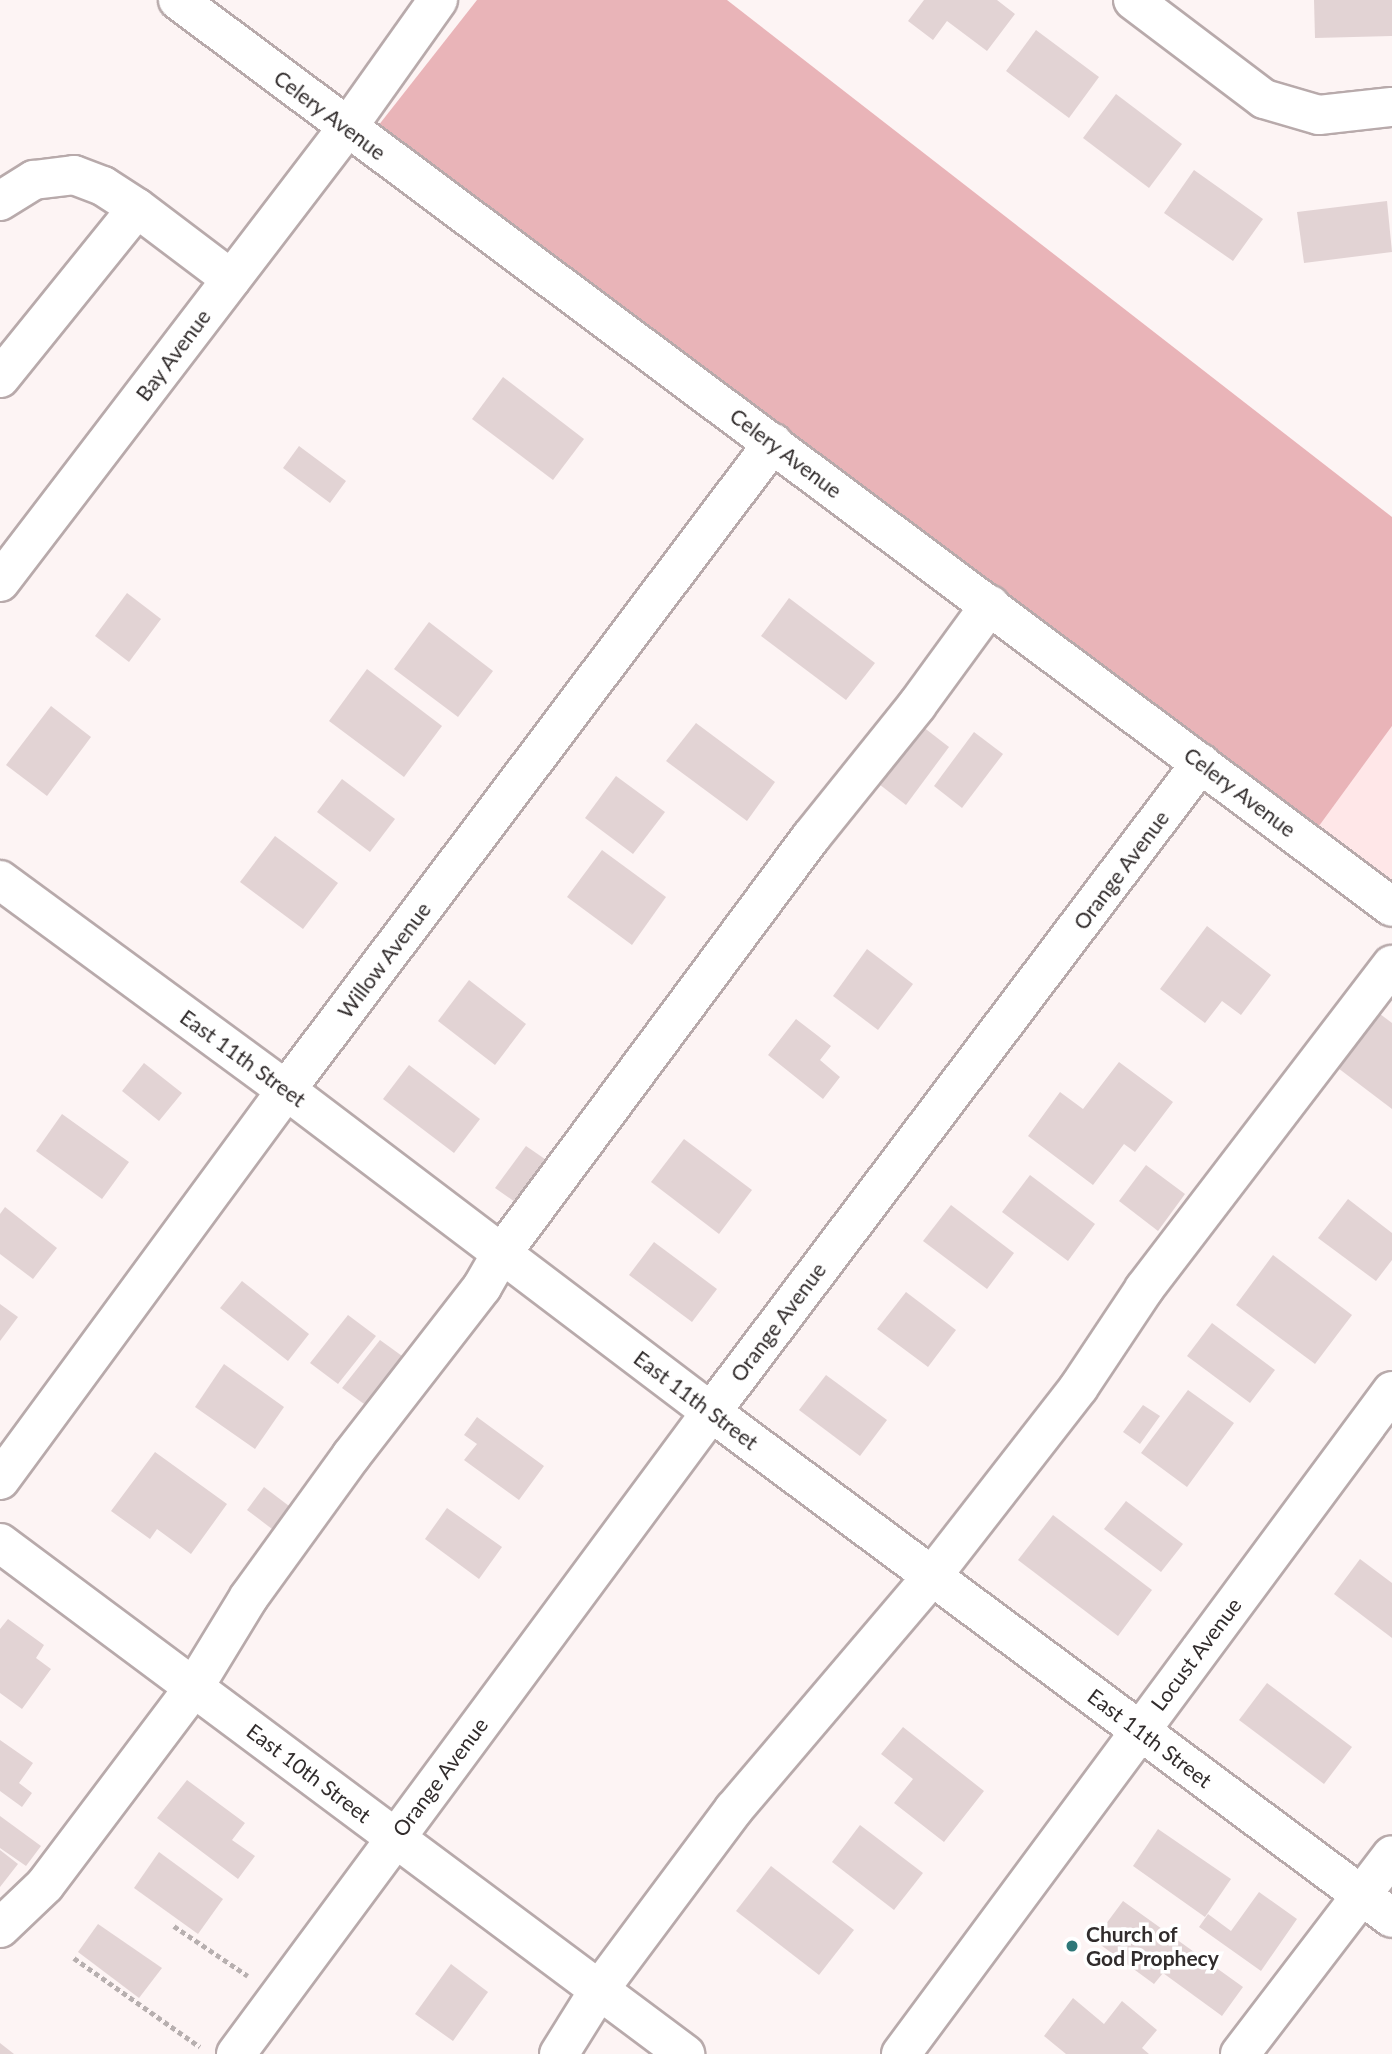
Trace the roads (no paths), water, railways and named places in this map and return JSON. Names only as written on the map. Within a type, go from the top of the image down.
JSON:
[{"type":"street","name":"Celery Avenue","points":[[178,0],[1392,907]]},
{"type":"street","points":[[1133,0],[1264,99],[1319,115],[1392,107]]},
{"type":"street","name":"Bay Avenue","points":[[0,582],[347,128],[427,4]]},
{"type":"street","points":[[0,201],[34,180],[74,175],[103,186],[137,208],[231,279]]},
{"type":"street","points":[[0,377],[137,208]]},
{"type":"street","name":"Willow Avenue","points":[[0,1479],[286,1090],[773,443]]},
{"type":"street","points":[[0,1928],[45,1885],[194,1687],[249,1597],[351,1457],[482,1287],[502,1253],[811,837],[917,705],[990,605]]},
{"type":"street","name":"Orange Avenue","points":[[236,2054],[711,1412],[1201,763]]},
{"type":"street","name":"East 11th Street","points":[[0,880],[286,1090],[711,1412],[1377,1907]]},
{"type":"street","points":[[559,2054],[600,1990],[734,1809],[932,1576],[1079,1387],[1144,1289],[1392,965]]},
{"type":"street","name":"Locust Avenue","points":[[901,2054],[1392,1391]]},
{"type":"street","name":"East 10th Street","points":[[0,1543],[685,2054]]},
{"type":"street","points":[[1240,2054],[1377,1907],[1392,1855]]},
{"type":"place","name":"Church of God Prophecy","points":[[1072,1946]]}]
